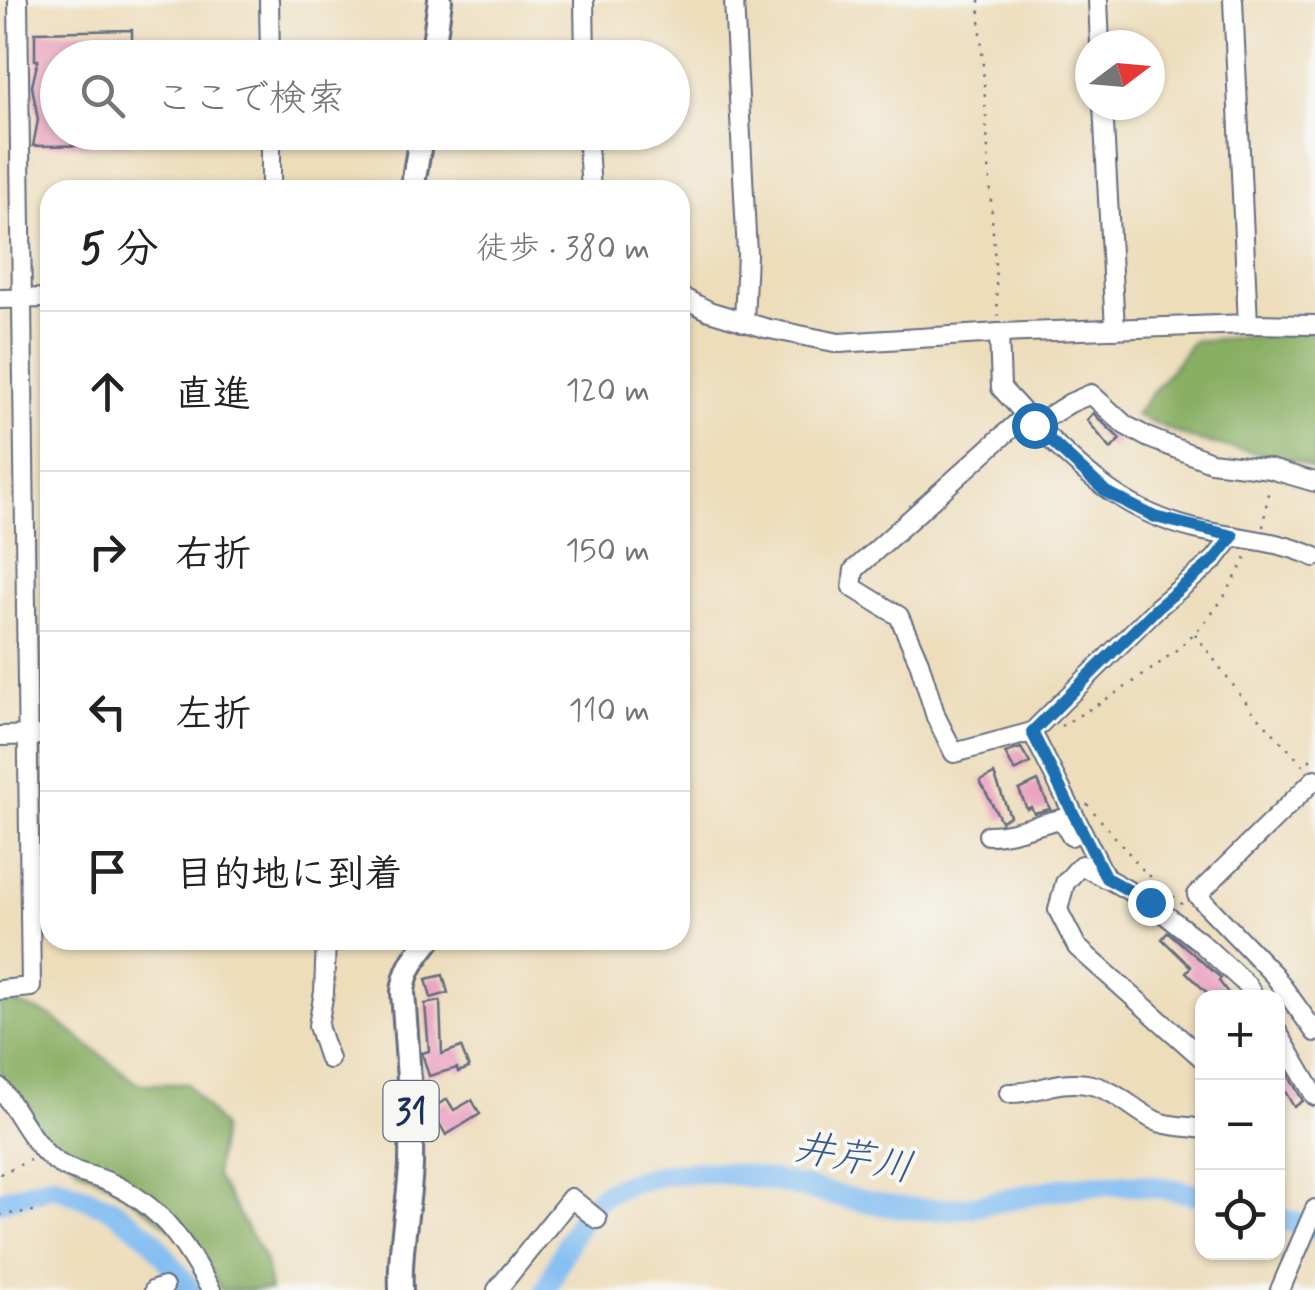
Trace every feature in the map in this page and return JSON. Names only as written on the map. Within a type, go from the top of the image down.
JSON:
[{"type":"main road","points":[[434,40],[440,0]]},
{"type":"main road","points":[[414,180],[419,150]]},
{"type":"main road","name":"31","points":[[401,1290],[399,1259],[411,1138],[403,992],[404,976],[422,950]]},
{"type":"street","points":[[0,990],[31,987],[22,298],[10,90],[18,0]]},
{"type":"street","points":[[270,0],[270,40]]},
{"type":"street","points":[[584,0],[585,40]]},
{"type":"street","points":[[734,0],[747,254],[744,322]]},
{"type":"street","points":[[1098,0],[1099,30]]},
{"type":"street","points":[[1233,0],[1248,324]]},
{"type":"street","points":[[1104,120],[1115,329]]},
{"type":"street","points":[[271,150],[271,180]]},
{"type":"street","points":[[588,150],[590,180]]},
{"type":"street","points":[[0,299],[40,298]]},
{"type":"street","points":[[690,301],[744,322],[839,343],[999,332],[1315,325]]},
{"type":"street","points":[[999,332],[1001,388],[1106,492],[1155,517],[1233,536],[1278,542],[1315,557]]},
{"type":"street","points":[[1233,536],[1214,560],[1157,608],[1041,732],[954,753],[936,717],[920,662],[900,616],[852,587],[854,570],[1030,420],[1091,394],[1126,425],[1149,438],[1211,462],[1270,470],[1315,482]]},
{"type":"street","points":[[1041,732],[1106,878]]},
{"type":"street","points":[[0,736],[40,735]]},
{"type":"street","points":[[1315,780],[1197,895],[1274,974],[1315,1032]]},
{"type":"street","points":[[988,836],[1010,836],[1031,825],[1062,819],[1081,856],[1106,878]]},
{"type":"street","points":[[1195,1052],[1077,947],[1058,910],[1065,884],[1081,865],[1150,902],[1199,941],[1249,990]]},
{"type":"street","points":[[326,950],[318,1026],[328,1059]]},
{"type":"street","points":[[1285,1045],[1315,1096]]},
{"type":"street","points":[[1009,1093],[1029,1093],[1042,1085],[1064,1082],[1090,1084],[1112,1092],[1154,1120],[1195,1129]]},
{"type":"street","points":[[0,1088],[46,1152],[73,1171],[112,1183],[142,1201],[183,1239],[211,1290]]},
{"type":"street","points":[[497,1290],[571,1198],[597,1218]]},
{"type":"street","points":[[1280,1290],[1315,1209]]},
{"type":"path","points":[[979,0],[999,332]]},
{"type":"path","points":[[1258,536],[1266,522],[1270,470]]},
{"type":"path","points":[[1041,732],[1109,698],[1194,632],[1215,610],[1250,551]]},
{"type":"path","points":[[1194,632],[1251,709],[1304,766],[1315,755]]},
{"type":"path","points":[[1084,799],[1097,820],[1144,871],[1195,916]]},
{"type":"path","points":[[0,1174],[46,1152]]},
{"type":"path","points":[[0,1215],[42,1210]]},
{"type":"green space","points":[[1315,331],[1315,470],[1296,461],[1195,440],[1135,415],[1193,341]]},
{"type":"green space","points":[[0,997],[51,1016],[138,1084],[187,1084],[222,1127],[215,1175],[265,1259],[270,1290],[221,1290],[200,1250],[114,1186],[78,1168],[13,1102],[0,1099]]},
{"type":"building","points":[[132,30],[132,40],[40,40],[40,146],[33,146],[38,120],[32,86],[38,60],[35,32]]},
{"type":"building","points":[[1093,413],[1120,439],[1111,449],[1087,420]]},
{"type":"building","points":[[1021,748],[1030,763],[1015,771],[1005,753]]},
{"type":"building","points":[[994,774],[1010,816],[1001,821],[980,781]]},
{"type":"building","points":[[1038,781],[1050,809],[1034,813],[1031,807],[1027,809],[1019,790]]},
{"type":"building","points":[[1168,932],[1221,978],[1226,990],[1204,990],[1186,972],[1191,967],[1162,939]]},
{"type":"building","points":[[443,975],[448,993],[431,998],[426,979]]},
{"type":"building","points":[[440,1001],[442,1054],[461,1047],[469,1068],[429,1076],[422,1053],[429,1051],[425,1004]]},
{"type":"building","points":[[1285,1070],[1303,1101],[1294,1107],[1285,1091]]},
{"type":"building","points":[[447,1099],[454,1110],[472,1100],[480,1114],[446,1135],[431,1109]]},
{"type":"waterway","name":"井芹川","points":[[546,1290],[580,1220],[600,1197],[652,1177],[690,1172],[728,1174],[878,1204],[936,1210],[1097,1185],[1149,1186],[1195,1194]]},
{"type":"waterway","points":[[0,1201],[53,1185],[111,1208],[151,1238],[190,1290]]},
{"type":"waterway","name":"井芹川","points":[[1285,1220],[1315,1229]]},
{"type":"route","points":[[1034,425],[1106,492],[1155,517],[1233,536],[1214,560],[1157,608],[1032,732],[1106,878],[1150,902]]}]
